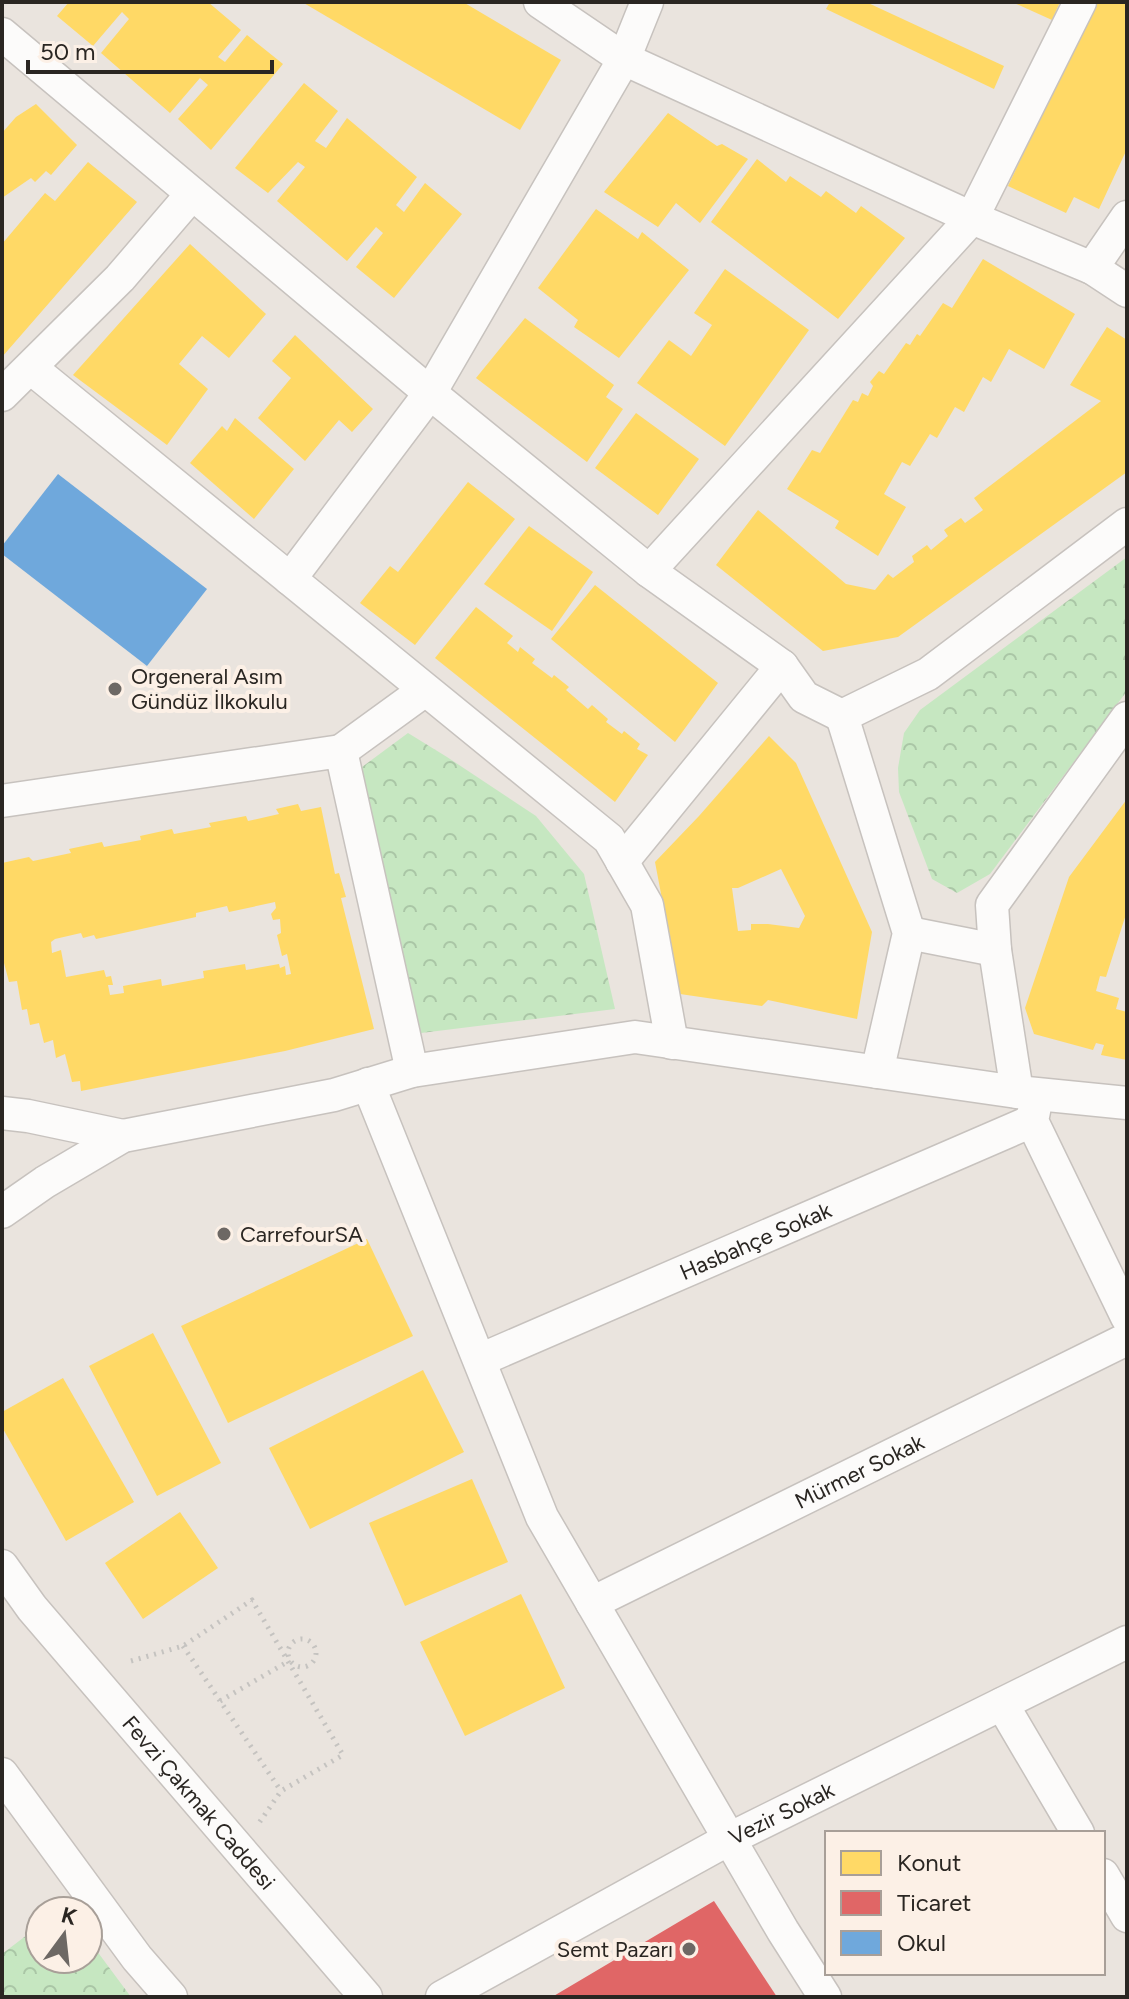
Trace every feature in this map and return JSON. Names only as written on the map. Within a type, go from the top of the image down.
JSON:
[{"type":"street","points":[[540,2],[624,59],[972,218],[1092,268],[1127,291]]},
{"type":"street","points":[[290,579],[430,393],[624,59],[647,2]]},
{"type":"street","points":[[649,571],[972,218],[1080,2]]},
{"type":"street","points":[[2,34],[430,393],[649,571],[782,666],[804,697],[842,716],[909,933],[877,1072]]},
{"type":"street","points":[[2,395],[120,278],[192,194]]},
{"type":"street","points":[[1092,268],[1127,217]]},
{"type":"street","points":[[31,368],[609,839],[647,905],[672,1043]]},
{"type":"street","points":[[842,716],[928,674],[1127,524]]},
{"type":"street","points":[[622,862],[782,666]]},
{"type":"street","points":[[2,801],[341,751],[425,690]]},
{"type":"street","points":[[1127,718],[992,905],[995,950],[1029,1102],[1127,1317]]},
{"type":"street","points":[[341,751],[412,1071]]},
{"type":"street","points":[[909,933],[995,950]]},
{"type":"street","points":[[2,1212],[45,1182],[123,1136],[334,1095],[412,1071],[635,1037],[877,1072],[1029,1102],[1127,1103]]},
{"type":"street","points":[[368,1084],[542,1517],[783,1931],[825,1997]]},
{"type":"street","name":"Hasbahçe Sokak","points":[[480,1360],[1029,1102]]},
{"type":"street","points":[[2,1113],[123,1136]]},
{"type":"street","name":"Mürmer Sokak","points":[[592,1603],[1127,1339]]},
{"type":"street","name":"Fevzi Çakmak Caddesi","points":[[2,1543],[32,1608]]},
{"type":"street","name":"Fevzi Çakmak Caddesi","points":[[2,1566],[32,1608],[366,1997]]},
{"type":"street","name":"Vezir Sokak","points":[[442,1997],[729,1839],[1127,1642]]},
{"type":"street","points":[[1002,1704],[1077,1831]]},
{"type":"street","points":[[3,1776],[137,1958],[171,1997]]},
{"type":"street","points":[[1105,1878],[1127,1916]]},
{"type":"path","points":[[131,1661],[183,1646],[252,1600],[343,1755],[281,1791],[258,1825]]},
{"type":"path","points":[[303,1638],[314,1645],[316,1655],[307,1667],[297,1667],[289,1661],[287,1652],[294,1641],[303,1638]]},
{"type":"path","points":[[183,1646],[281,1791]]},
{"type":"path","points":[[220,1701],[289,1661]]},
{"type":"green space","points":[[1127,557],[1127,691],[990,874],[957,893],[932,879],[899,792],[898,768],[904,733],[920,710]]},
{"type":"green space","points":[[408,733],[536,816],[584,874],[615,1009],[413,1034],[358,770]]},
{"type":"green space","points":[[24,1937],[24,1975],[104,1975],[104,1961],[131,1997],[2,1997],[2,1954]]},
{"type":"building: Konut","points":[[69,2],[208,2],[241,30],[218,57],[225,62],[247,35],[283,64],[211,150],[178,119],[208,85],[200,78],[170,113],[101,53],[129,19],[122,12],[93,46],[57,16]]},
{"type":"building: Konut","points":[[302,2],[463,2],[561,60],[520,130]]},
{"type":"building: Konut","points":[[830,2],[866,2],[1004,66],[994,89],[826,9]]},
{"type":"building: Konut","points":[[1012,2],[1060,2],[1052,20]]},
{"type":"building: Konut","points":[[1095,2],[1127,2],[1127,149],[1099,209],[1074,197],[1066,213],[1008,186]]},
{"type":"building: Konut","points":[[304,83],[338,111],[315,141],[326,148],[347,118],[417,177],[396,205],[404,212],[425,183],[462,214],[394,298],[356,267],[383,233],[376,227],[347,261],[277,201],[305,167],[298,162],[268,193],[235,168]]},
{"type":"building: Konut","points":[[36,104],[77,145],[51,175],[46,171],[35,182],[31,178],[2,198],[2,133],[16,117]]},
{"type":"building: Konut","points":[[668,113],[717,146],[722,144],[748,159],[700,223],[676,203],[658,227],[604,192]]},
{"type":"building: Konut","points":[[757,159],[786,182],[790,176],[821,197],[826,191],[856,213],[861,206],[905,238],[838,319],[711,222]]},
{"type":"building: Konut","points":[[88,162],[137,202],[2,357],[2,244],[45,193],[55,201]]},
{"type":"building: Konut","points":[[596,209],[638,239],[642,232],[689,270],[619,358],[574,327],[578,320],[538,288]]},
{"type":"building: Konut","points":[[190,244],[266,314],[229,358],[202,336],[179,364],[208,389],[167,445],[73,375]]},
{"type":"building: Konut","points":[[983,259],[1075,314],[1044,369],[1009,349],[991,382],[983,377],[964,412],[955,407],[937,438],[930,434],[910,466],[902,462],[884,494],[906,507],[878,556],[835,528],[839,521],[787,489],[812,450],[820,453],[853,400],[858,402],[862,393],[868,396],[873,386],[870,382],[879,371],[884,374],[906,343],[910,345],[917,334],[920,336],[943,303],[952,308]]},
{"type":"building: Konut","points":[[725,269],[809,330],[725,446],[637,383],[669,340],[691,356],[712,325],[694,313]]},
{"type":"building: Konut","points":[[525,318],[614,385],[606,397],[623,409],[587,462],[476,378]]},
{"type":"building: Konut","points":[[1107,327],[1127,340],[1127,472],[898,637],[823,651],[716,565],[758,510],[846,584],[875,590],[888,574],[893,578],[914,562],[912,556],[927,545],[931,550],[948,536],[944,530],[961,518],[965,523],[983,510],[974,498],[1101,401],[1070,385]]},
{"type":"building: Konut","points":[[295,335],[373,409],[352,432],[339,420],[305,461],[258,418],[291,378],[272,361]]},
{"type":"building: Konut","points":[[636,413],[699,459],[658,515],[595,468]]},
{"type":"building: Konut","points":[[235,418],[294,469],[254,519],[190,463],[222,426],[227,431]]},
{"type":"building: Konut","points":[[468,482],[515,519],[415,645],[360,603],[390,566],[398,572]]},
{"type":"building: Konut","points":[[529,526],[593,572],[552,631],[484,584]]},
{"type":"building: Konut","points":[[595,585],[718,683],[675,742],[551,639]]},
{"type":"building: Konut","points":[[476,607],[513,636],[507,643],[518,652],[520,647],[535,659],[532,663],[569,687],[566,690],[588,709],[592,705],[608,719],[606,722],[622,734],[624,731],[640,744],[637,749],[648,755],[615,802],[435,658]]},
{"type":"building: Konut","points":[[769,736],[796,763],[872,932],[857,1019],[768,1000],[762,1006],[680,994],[655,862]],"holes":[[[781,869],[805,916],[799,928],[751,924],[751,930],[738,931],[732,888]]]},
{"type":"building: Konut","points":[[1127,799],[1127,911],[1106,977],[1100,976],[1096,991],[1119,998],[1116,1009],[1127,1012],[1127,1060],[1101,1055],[1104,1045],[1096,1043],[1093,1050],[1034,1034],[1025,1008],[1069,877]]},
{"type":"building: Konut","points":[[298,804],[301,811],[321,807],[335,874],[339,873],[346,897],[341,898],[374,1029],[285,1051],[81,1091],[80,1081],[72,1082],[65,1054],[56,1058],[53,1040],[44,1043],[39,1023],[30,1025],[27,1009],[22,1010],[17,981],[9,982],[2,963],[2,863],[29,857],[33,861],[102,842],[104,847],[141,840],[140,836],[172,829],[174,834],[211,827],[209,823],[246,816],[248,821],[279,814],[276,809]],"holes":[[[275,902],[276,908],[271,914],[273,920],[280,919],[281,933],[277,935],[282,956],[287,954],[291,974],[286,975],[285,966],[280,968],[279,964],[246,970],[245,964],[203,971],[204,978],[162,986],[161,979],[123,986],[124,993],[110,995],[108,985],[113,985],[111,976],[106,977],[104,970],[66,977],[61,950],[52,953],[51,942],[55,939],[81,933],[83,938],[94,935],[96,939],[196,917],[196,913],[227,906],[229,912]]]},
{"type":"building: Konut","points":[[367,1239],[413,1336],[228,1423],[181,1326]]},
{"type":"building: Konut","points":[[153,1333],[221,1463],[157,1496],[89,1366]]},
{"type":"building: Konut","points":[[423,1370],[464,1452],[310,1529],[269,1448]]},
{"type":"building: Konut","points":[[63,1378],[134,1502],[66,1541],[2,1427],[2,1412]]},
{"type":"building: Konut","points":[[472,1479],[508,1562],[405,1606],[369,1523]]},
{"type":"building: Konut","points":[[180,1512],[218,1568],[143,1619],[105,1563]]},
{"type":"building: Konut","points":[[521,1594],[565,1688],[465,1736],[420,1642]]},
{"type":"building: Ticaret","name":"Semt Pazarı","points":[[714,1901],[777,1997],[552,1997]]},
{"type":"building: Okul","name":"Orgeneral Asım Gündüz İlkokulu","points":[[58,474],[207,589],[147,666],[2,554],[2,546]]},
{"type":"place","name":"Orgeneral Asım Gündüz İlkokulu","points":[[115,689]]},
{"type":"place","name":"CarrefourSA","points":[[224,1234]]},
{"type":"place","name":"Semt Pazarı","points":[[689,1949]]}]
